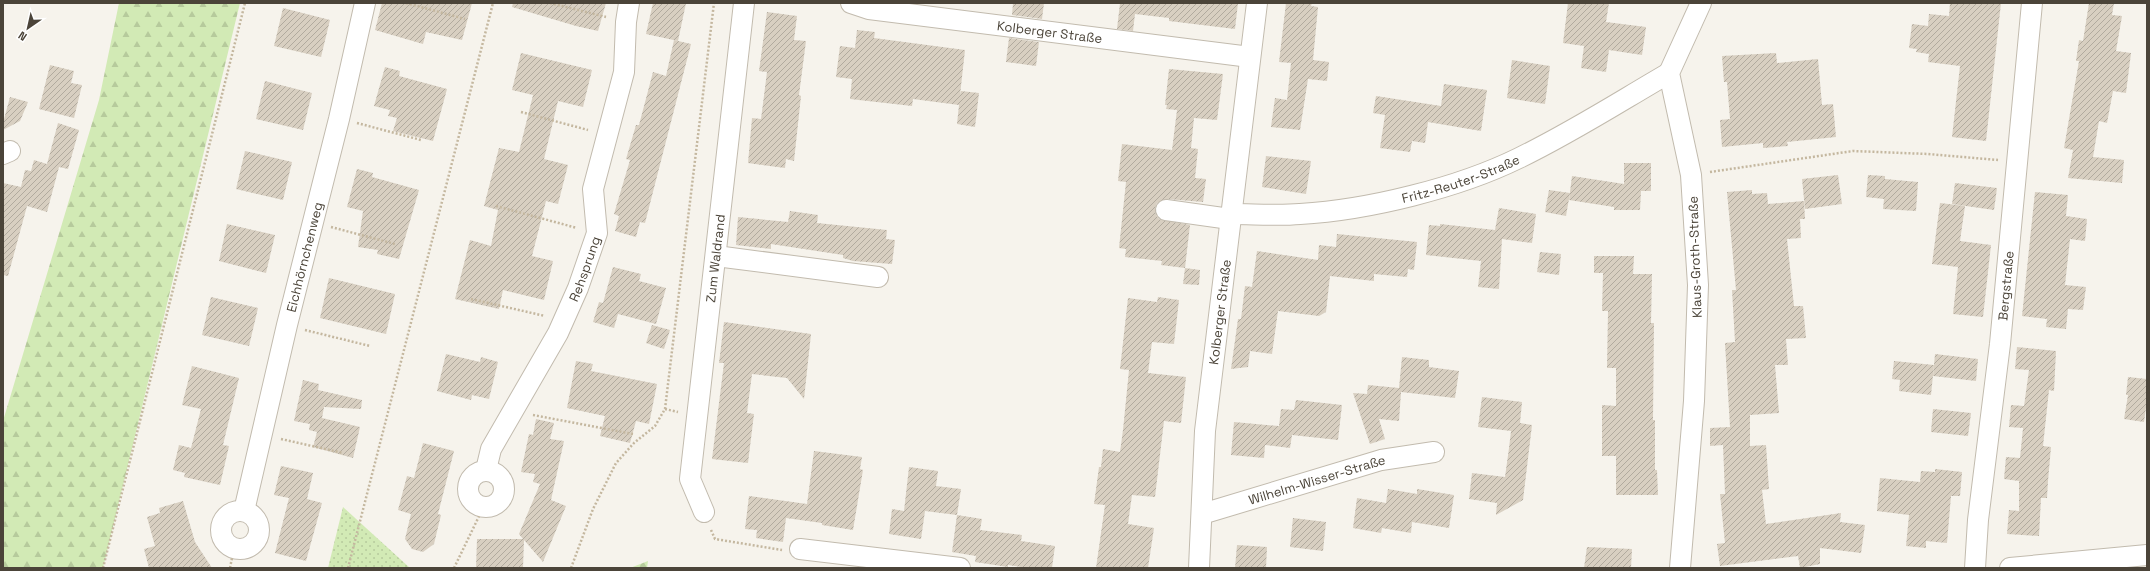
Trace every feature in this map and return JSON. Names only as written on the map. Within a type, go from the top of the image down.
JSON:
[{"type":"street","name":"Eichhörnchenweg","points":[[244,511],[339,119],[365,3]]},
{"type":"street","name":"Zum Waldrand","points":[[704,512],[690,479],[744,3]]},
{"type":"street","name":"Kolberger Straße","points":[[851,3],[869,9],[1250,57]]},
{"type":"street","name":"Kolberger Straße","points":[[1199,568],[1205,431],[1256,3]]},
{"type":"street","points":[[1669,73],[1701,3]]},
{"type":"street","name":"Bergstraße","points":[[1975,568],[1978,520],[2000,344],[2032,3]]},
{"type":"street","name":"Rehsprung","points":[[486,470],[491,449],[511,411],[538,370],[564,320],[578,288],[596,233],[592,189],[624,72],[628,12]]},
{"type":"street","name":"Klaus-Groth-Straße","points":[[1669,73],[1691,175],[1698,285],[1694,401],[1680,568]]},
{"type":"street","name":"Fritz-Reuter-Straße","points":[[1166,210],[1231,217],[1300,214],[1381,204],[1468,180],[1518,159],[1565,134],[1669,73]]},
{"type":"street","points":[[716,256],[878,277]]},
{"type":"street","name":"Wilhelm-Wisser-Straße","points":[[1202,514],[1381,460],[1434,452]]},
{"type":"street","points":[[486,470],[496,473],[503,481],[505,491],[501,501],[493,507],[483,508],[471,501],[467,488],[473,475],[486,470]]},
{"type":"street","points":[[244,511],[254,516],[259,524],[259,535],[254,544],[245,549],[234,548],[225,542],[221,531],[224,519],[232,512],[244,511]]},
{"type":"street","points":[[800,549],[960,568]]},
{"type":"street","points":[[2010,568],[2147,555]]},
{"type":"path","points":[[103,568],[245,3]]},
{"type":"path","points":[[406,3],[465,19]]},
{"type":"path","points":[[348,568],[493,3]]},
{"type":"path","points":[[550,3],[628,12]]},
{"type":"path","points":[[571,568],[593,509],[616,463],[634,444],[655,426],[665,409],[714,3]]},
{"type":"path","points":[[521,112],[608,135]]},
{"type":"path","points":[[339,119],[421,140]]},
{"type":"path","points":[[1691,175],[1853,152],[1928,154],[2018,162]]},
{"type":"path","points":[[496,206],[596,233]]},
{"type":"path","points":[[313,222],[395,244]]},
{"type":"path","points":[[471,299],[564,320]]},
{"type":"path","points":[[288,325],[370,346]]},
{"type":"path","points":[[511,411],[633,434]]},
{"type":"path","points":[[262,435],[343,453]]},
{"type":"path","points":[[454,568],[483,508]]},
{"type":"path","points":[[704,512],[715,539],[780,550],[800,549]]},
{"type":"path","points":[[230,568],[234,548]]},
{"type":"green space","points":[[119,3],[240,3],[103,568],[3,568],[3,421],[99,100]]},
{"type":"green space","points":[[343,507],[410,568],[328,568]]},
{"type":"green space","points":[[648,561],[647,568],[630,568]]},
{"type":"building","points":[[382,3],[472,3],[462,40],[426,32],[423,44],[375,30]]},
{"type":"building","points":[[513,3],[606,3],[598,31],[512,7]]},
{"type":"building","points":[[653,3],[686,3],[678,41],[646,34]]},
{"type":"building","points":[[1013,3],[1044,3],[1042,19],[1012,15]]},
{"type":"building","points":[[1120,3],[1238,3],[1235,29],[1169,21],[1169,18],[1135,14],[1133,31],[1117,29]]},
{"type":"building","points":[[1286,3],[1312,3],[1311,6],[1318,7],[1313,60],[1329,62],[1327,81],[1308,79],[1300,130],[1271,127],[1275,98],[1287,100],[1291,63],[1279,62]]},
{"type":"building","points":[[1568,3],[1609,3],[1606,22],[1646,27],[1642,55],[1609,50],[1606,72],[1581,68],[1584,46],[1563,43]]},
{"type":"building","points":[[1950,3],[2001,3],[1986,141],[1952,137],[1960,66],[1928,62],[1929,54],[1916,52],[1917,49],[1909,48],[1912,24],[1928,26],[1929,14],[1949,16]]},
{"type":"building","points":[[2089,3],[2114,3],[2112,15],[2122,16],[2116,51],[2131,53],[2126,93],[2113,91],[2107,123],[2099,121],[2093,157],[2124,160],[2122,183],[2068,178],[2073,150],[2064,148],[2079,61],[2076,61],[2079,40],[2083,41]]},
{"type":"building","points":[[283,8],[330,20],[321,57],[274,46]]},
{"type":"building","points":[[767,12],[797,16],[794,40],[806,41],[799,95],[801,96],[794,161],[786,159],[785,168],[748,163],[752,118],[761,119],[767,72],[759,71]]},
{"type":"building","points":[[857,30],[875,32],[874,38],[965,50],[960,95],[961,91],[979,93],[975,127],[957,124],[959,105],[913,99],[912,106],[850,99],[852,79],[836,77],[840,46],[855,48]]},
{"type":"building","points":[[1009,38],[1039,42],[1036,66],[1006,62]]},
{"type":"building","points":[[674,40],[691,44],[645,223],[640,222],[636,237],[615,231],[619,216],[614,214],[630,160],[626,159],[636,125],[639,125],[653,72],[666,76]]},
{"type":"building","points":[[521,53],[592,70],[583,107],[558,101],[544,159],[568,165],[558,204],[546,201],[532,256],[553,261],[544,300],[503,290],[499,309],[455,299],[470,240],[491,246],[498,210],[484,206],[499,148],[519,152],[533,95],[512,90]]},
{"type":"building","points":[[1776,53],[1777,63],[1818,59],[1822,105],[1833,104],[1836,137],[1787,142],[1788,146],[1763,148],[1763,143],[1722,147],[1720,120],[1730,119],[1727,82],[1724,82],[1722,56]]},
{"type":"building","points":[[1512,60],[1550,66],[1545,104],[1507,98]]},
{"type":"building","points":[[50,65],[74,71],[71,83],[82,85],[74,118],[39,109]]},
{"type":"building","points":[[385,67],[400,71],[399,76],[447,89],[433,141],[393,131],[397,118],[388,116],[390,110],[374,106]]},
{"type":"building","points":[[1169,69],[1223,74],[1217,120],[1194,118],[1191,148],[1198,149],[1195,178],[1206,179],[1203,202],[1167,199],[1157,203],[1155,208],[1156,215],[1159,219],[1190,225],[1185,268],[1161,265],[1162,261],[1125,257],[1126,249],[1119,248],[1126,182],[1118,181],[1122,144],[1172,150],[1177,110],[1166,109],[1167,105],[1165,105]]},
{"type":"building","points":[[265,81],[312,93],[303,130],[256,119]]},
{"type":"building","points":[[1444,84],[1487,90],[1481,131],[1428,122],[1425,143],[1412,141],[1410,152],[1380,148],[1385,115],[1373,113],[1376,96],[1441,106]]},
{"type":"building","points":[[10,97],[28,102],[20,121],[3,130],[3,123]]},
{"type":"building","points":[[58,123],[79,130],[68,169],[59,167],[47,212],[27,206],[8,276],[3,275],[3,183],[21,187],[25,170],[31,171],[34,160],[47,164]]},
{"type":"building","points":[[245,151],[292,162],[283,200],[236,189]]},
{"type":"building","points":[[1266,156],[1311,161],[1306,194],[1262,187]]},
{"type":"building","points":[[1624,163],[1651,163],[1651,191],[1641,191],[1640,210],[1614,210],[1614,207],[1569,200],[1572,176],[1624,184]]},
{"type":"building","points":[[357,169],[373,173],[372,177],[419,190],[399,259],[377,254],[378,250],[358,247],[363,211],[347,207]]},
{"type":"building","points":[[1838,175],[1842,204],[1805,209],[1802,179]]},
{"type":"building","points":[[1868,175],[1885,176],[1885,179],[1918,182],[1916,211],[1883,209],[1884,199],[1866,197]]},
{"type":"building","points":[[1955,183],[1997,188],[1994,210],[1952,204]]},
{"type":"building","points":[[1549,190],[1570,193],[1566,216],[1545,212]]},
{"type":"building","points":[[1752,190],[1752,194],[1767,193],[1768,204],[1804,201],[1805,219],[1800,219],[1801,238],[1787,239],[1794,306],[1803,306],[1806,338],[1786,339],[1788,365],[1775,365],[1779,413],[1750,415],[1750,446],[1766,445],[1769,489],[1762,490],[1766,524],[1841,513],[1840,522],[1865,525],[1861,553],[1820,548],[1820,564],[1800,568],[1798,556],[1720,566],[1717,544],[1725,543],[1720,494],[1725,494],[1723,445],[1710,446],[1710,428],[1730,427],[1725,343],[1735,342],[1732,290],[1736,290],[1727,192]]},
{"type":"building","points":[[2035,192],[2068,195],[2066,216],[2087,219],[2085,241],[2070,239],[2065,285],[2086,287],[2083,310],[2068,309],[2066,329],[2046,327],[2047,319],[2022,316]]},
{"type":"building","points":[[1940,203],[1965,206],[1960,241],[1991,245],[1983,317],[1953,314],[1958,267],[1932,264]]},
{"type":"building","points":[[1499,208],[1536,214],[1532,243],[1502,239],[1499,289],[1478,287],[1481,261],[1426,255],[1429,225],[1440,226],[1440,224],[1495,230]]},
{"type":"building","points":[[790,211],[818,215],[817,223],[887,230],[886,239],[895,240],[892,264],[853,261],[843,258],[843,255],[771,244],[771,249],[736,245],[738,217],[788,222]]},
{"type":"building","points":[[227,224],[275,235],[266,273],[219,261]]},
{"type":"building","points":[[1337,234],[1417,242],[1414,270],[1408,269],[1407,277],[1374,274],[1374,281],[1330,276],[1326,312],[1319,316],[1278,311],[1272,354],[1250,351],[1248,367],[1231,369],[1238,319],[1241,319],[1245,286],[1252,287],[1257,251],[1318,260],[1319,245],[1336,247]]},
{"type":"building","points":[[1540,252],[1561,254],[1559,275],[1537,272]]},
{"type":"building","points":[[1594,256],[1634,256],[1633,274],[1652,274],[1651,323],[1654,323],[1653,420],[1655,420],[1655,470],[1657,470],[1658,495],[1616,495],[1616,456],[1602,456],[1602,405],[1616,406],[1616,368],[1607,368],[1608,311],[1602,311],[1603,273],[1594,273]]},
{"type":"building","points":[[613,267],[641,274],[639,281],[666,288],[656,324],[618,314],[614,328],[593,322],[599,302],[603,303]]},
{"type":"building","points":[[1185,268],[1200,270],[1199,285],[1183,284]]},
{"type":"building","points":[[329,278],[395,294],[386,334],[320,318]]},
{"type":"building","points":[[211,297],[258,308],[249,346],[202,335]]},
{"type":"building","points":[[1158,297],[1179,300],[1174,344],[1152,342],[1148,373],[1186,377],[1181,423],[1164,421],[1155,497],[1132,495],[1128,524],[1154,528],[1148,568],[1096,568],[1105,505],[1094,504],[1099,467],[1101,467],[1103,449],[1120,452],[1123,430],[1129,370],[1120,369],[1128,298],[1157,302]]},
{"type":"building","points":[[724,322],[811,334],[804,399],[787,378],[752,374],[747,413],[754,414],[748,463],[712,459],[724,363],[719,363]]},
{"type":"building","points":[[652,325],[670,330],[664,349],[646,343]]},
{"type":"building","points":[[2017,347],[2056,351],[2054,391],[2049,390],[2043,446],[2051,447],[2047,498],[2041,498],[2039,536],[2007,534],[2009,510],[2019,511],[2019,481],[2004,479],[2006,457],[2020,458],[2023,428],[2009,427],[2011,405],[2024,406],[2029,370],[2015,369]]},
{"type":"building","points":[[446,354],[480,362],[481,357],[498,362],[489,399],[472,395],[471,400],[437,391]]},
{"type":"building","points":[[1935,354],[1978,359],[1976,381],[1933,376]]},
{"type":"building","points":[[1402,357],[1429,360],[1429,367],[1459,371],[1455,398],[1401,392],[1399,421],[1379,419],[1385,439],[1370,444],[1353,393],[1367,394],[1368,385],[1399,388]]},
{"type":"building","points":[[576,361],[593,364],[591,371],[657,384],[649,424],[636,421],[630,443],[600,436],[605,416],[567,408]]},
{"type":"building","points":[[1894,361],[1934,365],[1931,395],[1899,391],[1900,380],[1892,379]]},
{"type":"building","points":[[192,366],[239,378],[223,445],[229,446],[220,485],[184,477],[185,473],[173,470],[179,445],[191,448],[201,409],[182,405]]},
{"type":"building","points":[[2128,377],[2147,379],[2147,400],[2144,422],[2124,419],[2128,395],[2126,395]]},
{"type":"building","points":[[303,380],[319,384],[318,390],[362,400],[361,409],[324,407],[322,418],[360,427],[353,458],[313,447],[317,432],[309,430],[310,424],[294,421]]},
{"type":"building","points":[[1482,397],[1522,402],[1520,423],[1532,425],[1523,500],[1496,515],[1497,503],[1469,499],[1472,473],[1505,477],[1509,448],[1511,431],[1478,427]]},
{"type":"building","points":[[1296,400],[1342,405],[1338,440],[1292,435],[1290,448],[1265,445],[1264,458],[1231,455],[1234,422],[1279,426],[1281,409],[1294,410]]},
{"type":"building","points":[[1933,409],[1971,413],[1968,436],[1931,432]]},
{"type":"building","points":[[536,419],[554,423],[550,439],[564,441],[551,500],[566,506],[543,562],[524,540],[523,568],[476,568],[477,539],[523,539],[519,534],[540,484],[533,482],[535,474],[521,472],[529,434],[533,435]]},
{"type":"building","points":[[423,443],[454,451],[438,514],[441,515],[434,544],[423,552],[412,549],[405,539],[411,514],[398,510],[407,476],[414,478]]},
{"type":"building","points":[[814,451],[862,457],[860,469],[863,470],[853,530],[822,525],[822,523],[786,518],[783,542],[756,538],[757,530],[745,529],[749,496],[807,504]]},
{"type":"building","points":[[281,466],[313,473],[307,499],[322,503],[306,561],[275,553],[289,498],[274,495]]},
{"type":"building","points":[[909,467],[938,471],[936,486],[961,489],[957,515],[925,511],[921,539],[889,534],[892,509],[904,511]]},
{"type":"building","points":[[1935,469],[1962,472],[1960,496],[1951,496],[1947,543],[1926,541],[1926,548],[1906,546],[1909,515],[1877,511],[1880,478],[1920,482],[1921,471],[1935,472]]},
{"type":"building","points":[[1388,489],[1417,494],[1417,489],[1454,495],[1449,528],[1412,522],[1411,533],[1382,528],[1381,533],[1353,528],[1357,498],[1386,503]]},
{"type":"building","points":[[183,501],[195,542],[212,568],[149,568],[144,549],[155,546],[147,517],[160,513],[159,508]]},
{"type":"building","points":[[957,515],[982,519],[980,530],[1022,535],[1021,541],[1055,546],[1052,568],[1027,568],[1008,565],[1008,567],[975,562],[976,556],[952,552]]},
{"type":"building","points":[[1293,518],[1326,522],[1323,551],[1290,547]]},
{"type":"building","points":[[1237,545],[1267,547],[1266,568],[1235,568]]},
{"type":"building","points":[[1587,547],[1632,549],[1631,568],[1584,568]]}]
